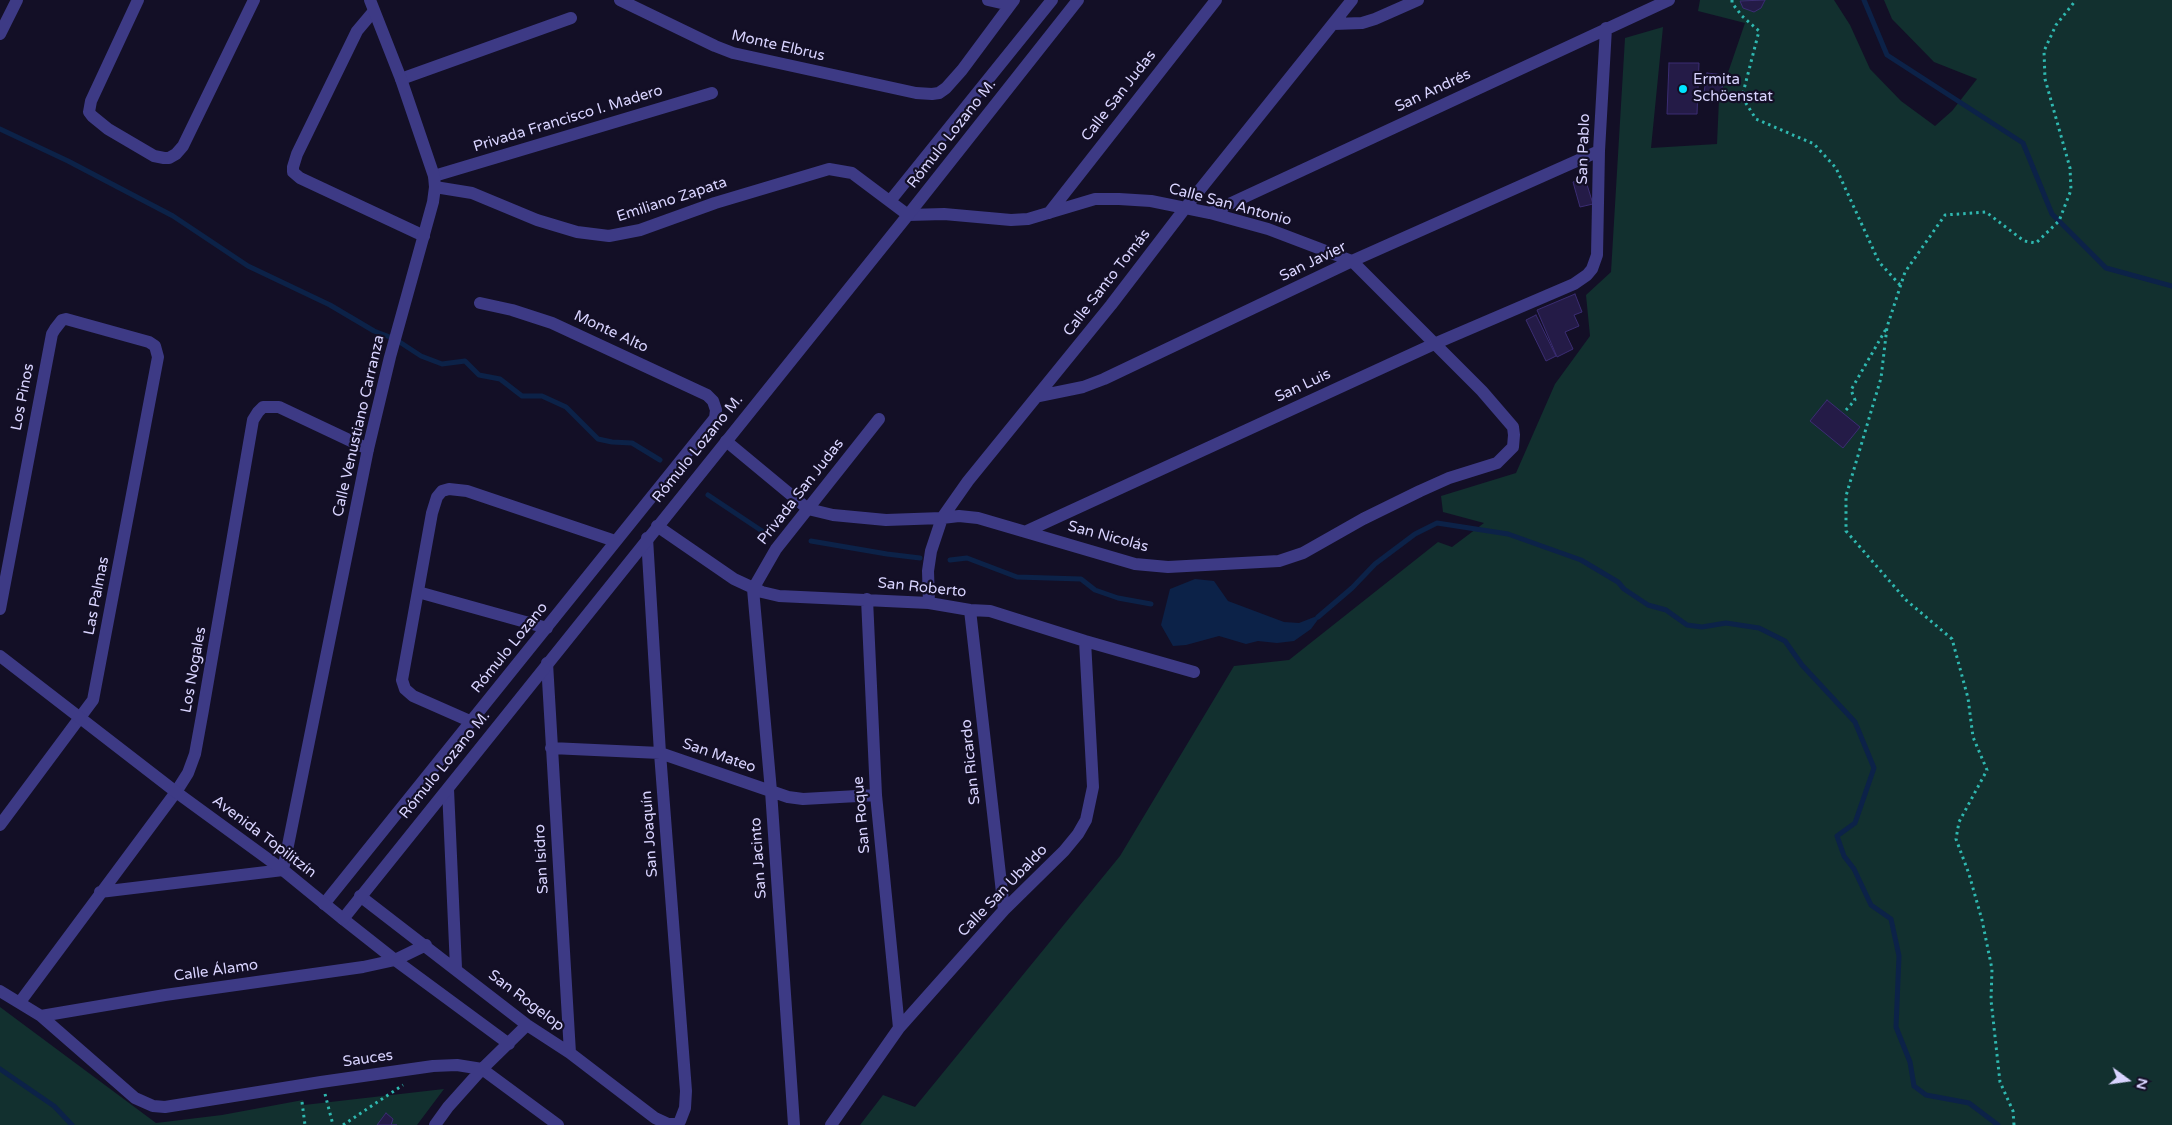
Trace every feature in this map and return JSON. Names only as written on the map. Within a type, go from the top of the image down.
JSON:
[{"type":"street","points":[[0,34],[17,0]]},
{"type":"street","points":[[138,0],[91,101],[89,112],[108,129],[154,156],[169,158],[176,154],[183,146],[254,0]]},
{"type":"street","name":"Monte Elbrus","points":[[620,0],[733,53],[916,93],[939,93],[950,84],[1012,3]]},
{"type":"street","points":[[988,0],[1012,3]]},
{"type":"street","points":[[890,201],[1052,0]]},
{"type":"street","name":"Rómulo Lozano M.","points":[[344,918],[647,538],[908,216],[1078,0]]},
{"type":"street","name":"Calle San Judas","points":[[1049,213],[1216,0]]},
{"type":"street","name":"Calle Santo Tomás","points":[[929,603],[927,586],[931,551],[942,518],[968,481],[1039,396],[1186,207],[1352,0]]},
{"type":"street","points":[[1334,24],[1355,23],[1375,19],[1418,0]]},
{"type":"street","name":"San Andrés","points":[[1210,213],[1669,0]]},
{"type":"street","points":[[371,6],[401,79],[435,182]]},
{"type":"street","points":[[371,6],[297,154],[293,172],[300,178],[424,236]]},
{"type":"street","points":[[401,79],[571,18]]},
{"type":"street","name":"San Pablo","points":[[1592,269],[1597,255],[1599,151],[1606,28]]},
{"type":"street","name":"Privada Francisco I. Madero","points":[[435,182],[712,93]]},
{"type":"street","name":"San Javier","points":[[1039,396],[1104,379],[1352,261],[1599,151]]},
{"type":"street","name":"Emiliano Zapata","points":[[435,182],[472,193],[537,220],[594,235],[609,236],[640,230],[715,203],[830,169],[852,173],[908,216]]},
{"type":"street","name":"Calle Venustiano Carranza","points":[[283,870],[368,449],[424,236],[435,182]]},
{"type":"street","name":"Calle San Antonio","points":[[908,216],[944,214],[1010,220],[1028,219],[1095,199],[1151,202],[1186,207],[1268,229],[1352,261],[1507,419],[1513,427],[1513,447]]},
{"type":"street","name":"San Luis","points":[[1026,531],[1434,344],[1574,284],[1592,269]]},
{"type":"street","name":"Monte Alto","points":[[480,303],[512,310],[552,323],[707,394],[713,401],[716,410]]},
{"type":"street","name":"Los Pinos","points":[[0,609],[52,334],[58,324],[66,319],[142,340],[155,346]]},
{"type":"street","name":"Las Palmas","points":[[0,825],[93,700],[158,357],[155,346]]},
{"type":"street","name":"Los Nogales","points":[[20,1002],[188,774],[195,754],[253,420],[263,407],[279,407],[368,449]]},
{"type":"street","name":"Rómulo Lozano","points":[[324,904],[711,424],[715,418],[716,410]]},
{"type":"street","name":"Privada San Judas","points":[[753,589],[776,549],[879,419]]},
{"type":"street","name":"San Nicolás","points":[[726,441],[808,509],[833,515],[859,518],[942,518],[959,516],[978,518],[1135,564],[1168,567],[1279,561],[1303,553],[1363,519],[1449,478],[1497,463],[1513,447]]},
{"type":"street","points":[[472,722],[420,700],[405,689],[402,674],[432,513],[442,491],[449,489],[467,491],[615,541]]},
{"type":"street","name":"San Roberto","points":[[657,526],[734,579],[753,589],[780,596],[929,603],[970,610],[990,611],[1194,672]]},
{"type":"street","name":"San Joaquín","points":[[647,538],[660,753],[686,1091],[685,1108],[680,1121],[676,1124]]},
{"type":"street","name":"San Jacinto","points":[[753,589],[771,791],[794,1125]]},
{"type":"street","points":[[418,592],[547,628]]},
{"type":"street","name":"San Roque","points":[[867,599],[876,795],[899,1028]]},
{"type":"street","name":"San Ricardo","points":[[970,610],[1004,910]]},
{"type":"street","name":"Calle San Ubaldo","points":[[831,1125],[899,1028],[1004,910],[1064,851],[1078,834],[1086,820],[1093,787],[1086,641]]},
{"type":"street","name":"Avenida Topilitzín","points":[[0,656],[176,792],[283,870],[395,960],[509,1044]]},
{"type":"street","name":"San Isidro","points":[[547,663],[570,1053]]},
{"type":"street","name":"San Mateo","points":[[551,748],[660,753],[788,797],[803,799],[876,795]]},
{"type":"street","points":[[448,789],[456,968]]},
{"type":"street","points":[[100,892],[283,870]]},
{"type":"street","name":"San Rogelop","points":[[360,896],[456,968],[527,1025],[570,1053],[655,1118],[668,1124],[676,1124]]},
{"type":"street","name":"Calle Álamo","points":[[41,1016],[164,995],[363,967],[395,960],[426,945]]},
{"type":"street","points":[[0,991],[41,1016]]},
{"type":"street","name":"Sauces","points":[[41,1016],[135,1098],[145,1103],[165,1107],[321,1082],[433,1066],[457,1065],[482,1069],[558,1125]]},
{"type":"street","points":[[435,1125],[448,1107],[482,1069],[527,1025]]},
{"type":"path","points":[[1732,0],[1732,3],[1742,16],[1758,30],[1742,97],[1756,119],[1814,144],[1836,168],[1879,262],[1900,285]]},
{"type":"path","points":[[2014,1125],[2013,1111],[2000,1082],[1991,1000],[1992,969],[1982,920],[1969,874],[1956,839],[1959,822],[1987,770],[1973,737],[1968,698],[1952,639],[1906,600],[1846,531],[1846,496],[1881,378],[1887,327],[1900,285],[1905,272],[1945,215],[1986,212],[2024,241],[2036,243],[2059,221],[2071,190],[2070,168],[2045,79],[2044,51],[2056,25],[2076,0]]},
{"type":"path","points":[[1846,410],[1855,400],[1851,390],[1887,327]]},
{"type":"path","points":[[321,1082],[333,1125]]},
{"type":"path","points":[[343,1125],[408,1082]]},
{"type":"path","points":[[302,1102],[305,1125]]},
{"type":"green space","points":[[1700,0],[1834,0],[1850,25],[1870,69],[1901,101],[1935,126],[1952,111],[1977,79],[1934,62],[1892,19],[1884,0],[2172,0],[2172,1125],[860,1125],[883,1095],[915,1107],[1120,856],[1234,666],[1289,660],[1438,542],[1452,547],[1484,523],[1443,512],[1441,496],[1516,473],[1555,384],[1590,336],[1586,295],[1611,272],[1625,38],[1663,27],[1651,148],[1717,144],[1719,99],[1745,23],[1698,11]]},
{"type":"green space","points":[[0,1007],[156,1123],[222,1115],[303,1100],[304,1105],[444,1089],[417,1125],[0,1125]]},
{"type":"water","points":[[1195,579],[1214,581],[1228,601],[1284,622],[1299,623],[1322,614],[1311,629],[1294,641],[1277,643],[1258,641],[1246,644],[1219,636],[1186,645],[1173,646],[1161,625],[1170,589]]},
{"type":"building","points":[[1765,0],[1761,8],[1754,12],[1743,8],[1740,1]]},
{"type":"building","name":"Ermita Schöenstat","points":[[1669,63],[1699,63],[1697,114],[1667,114]]},
{"type":"building","points":[[1707,73],[1724,75],[1720,102],[1703,99]]},
{"type":"building","points":[[1585,178],[1593,204],[1580,207],[1573,182]]},
{"type":"building","points":[[1575,294],[1582,312],[1574,315],[1579,326],[1565,332],[1573,349],[1557,357],[1537,310]]},
{"type":"building","points":[[1536,315],[1556,356],[1546,361],[1526,320]]},
{"type":"building","points":[[1827,400],[1860,427],[1843,448],[1810,421]]},
{"type":"building","points":[[386,1113],[393,1119],[391,1125],[377,1125]]},
{"type":"waterway","points":[[1864,0],[1887,55],[2023,143],[2052,214],[2106,268],[2172,286]]},
{"type":"waterway","points":[[0,129],[68,161],[173,216],[248,266],[330,305],[374,331],[395,339],[421,356],[442,364],[465,361],[479,375],[500,379],[522,396],[542,396],[566,407],[598,439],[632,443],[660,460]]},
{"type":"waterway","points":[[708,495],[762,531]]},
{"type":"waterway","points":[[1318,617],[1352,588],[1375,564],[1415,534],[1437,523],[1508,534],[1581,560],[1618,582],[1624,589],[1648,605],[1666,610],[1687,625],[1702,627],[1726,623],[1759,628],[1785,641],[1802,665],[1855,722],[1874,768],[1855,823],[1837,836],[1844,856],[1854,869],[1871,905],[1891,919],[1899,956],[1896,1027],[1910,1062],[1914,1086],[1926,1095],[1969,1103],[1998,1125]]},
{"type":"waterway","points":[[811,541],[920,558]]},
{"type":"waterway","points":[[950,560],[967,558],[1017,577],[1081,579],[1095,590],[1118,598],[1151,604]]},
{"type":"waterway","points":[[0,1069],[54,1106],[72,1125]]},
{"type":"place","name":"Ermita Schöenstat","points":[[1683,89]]}]
